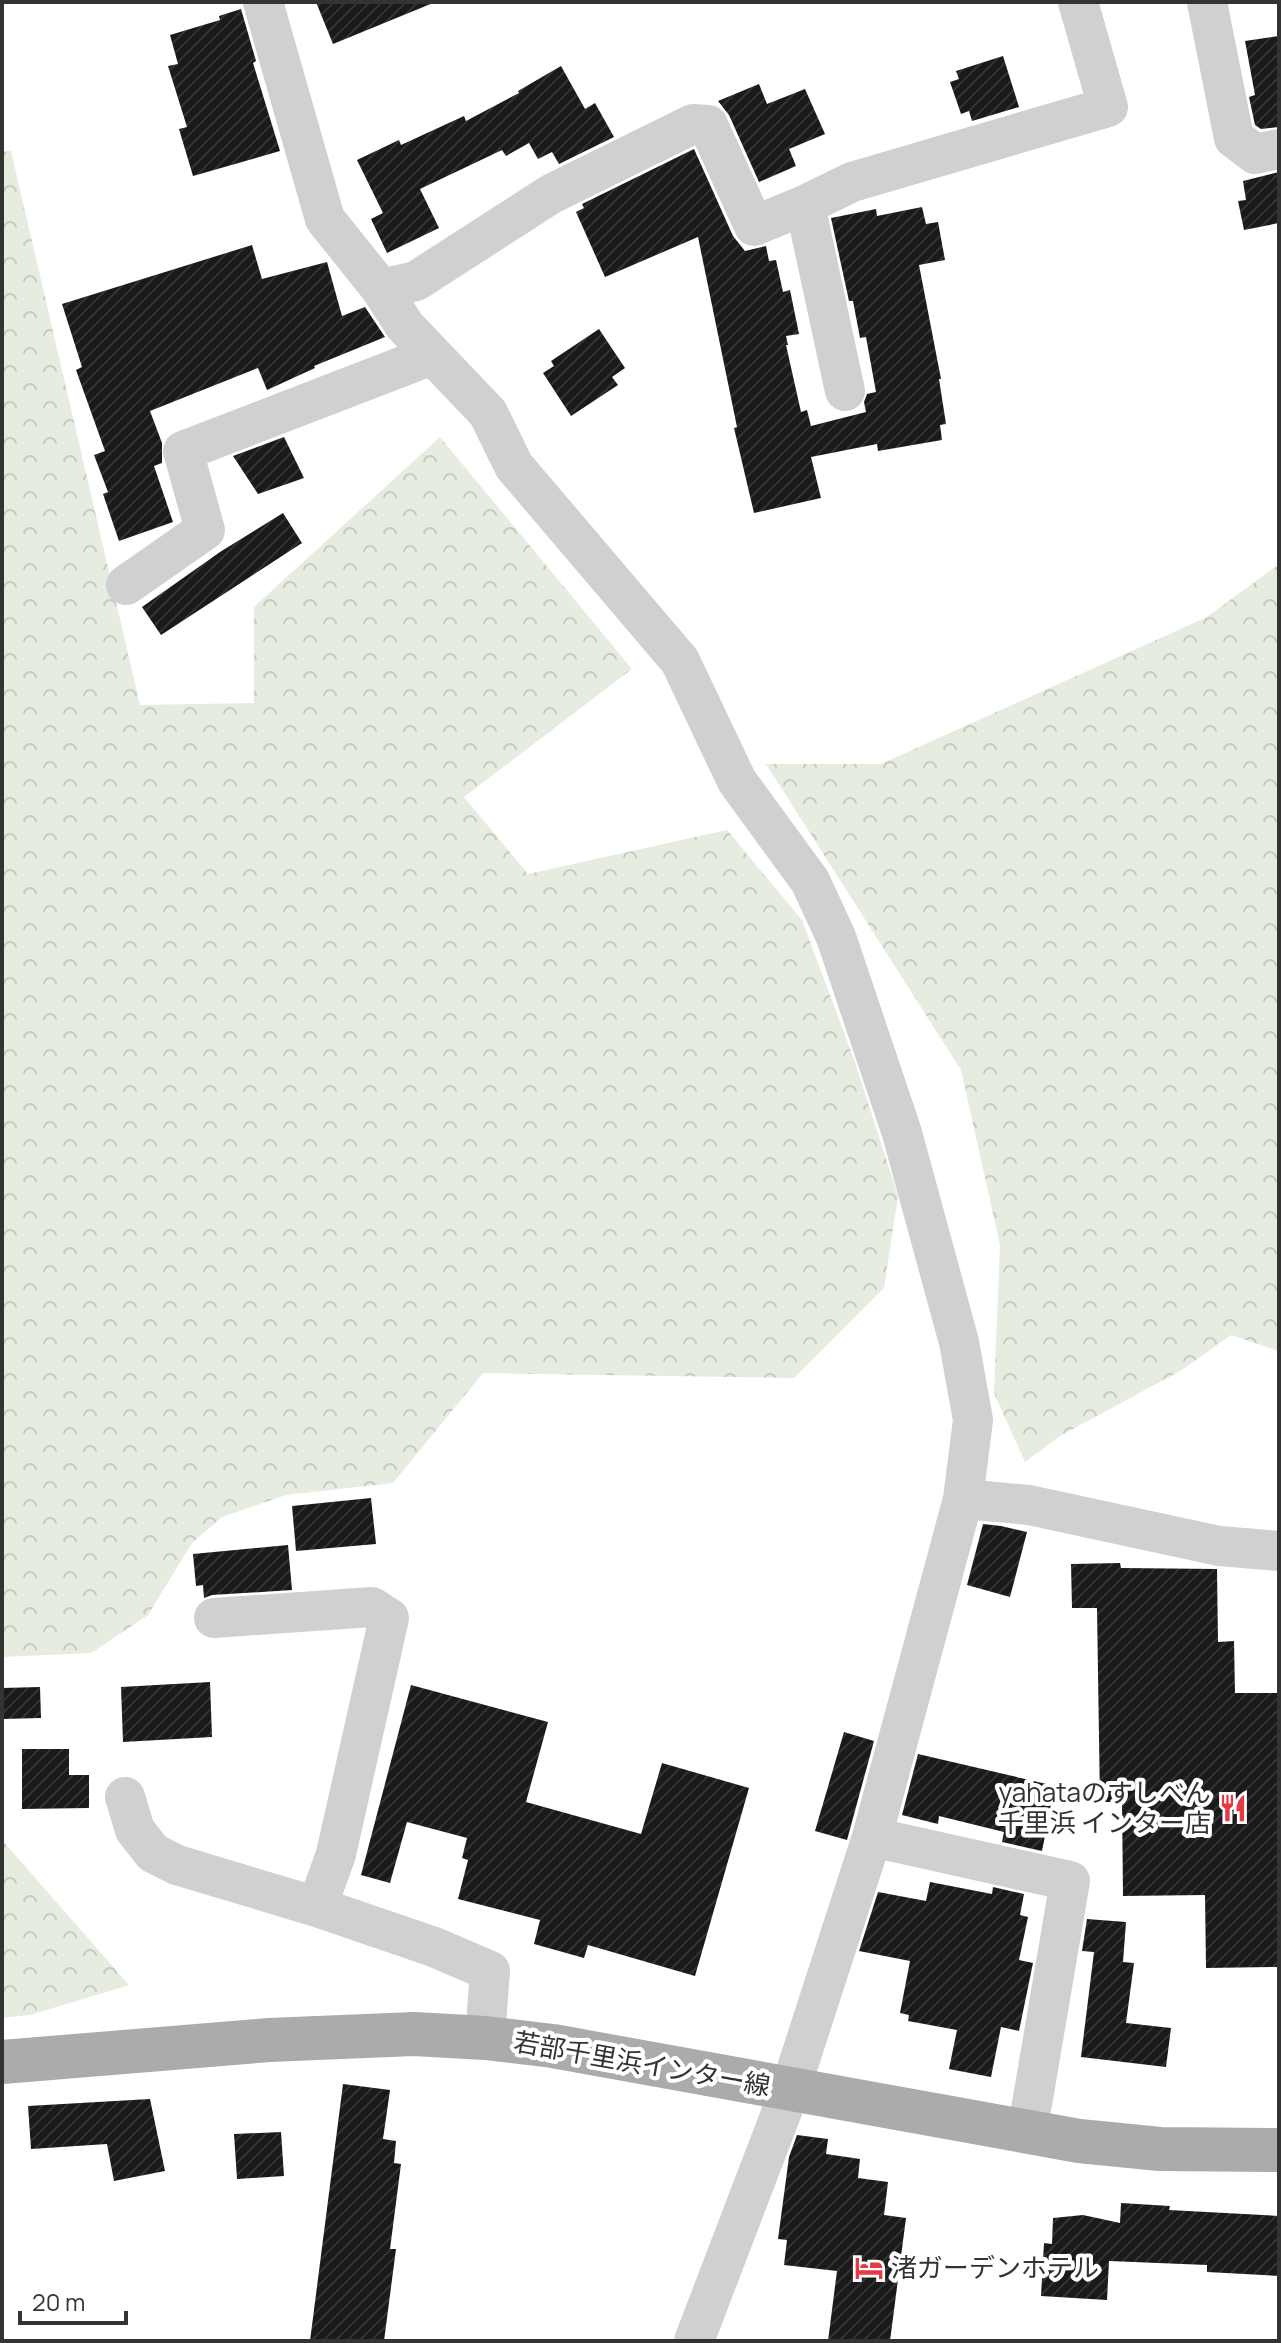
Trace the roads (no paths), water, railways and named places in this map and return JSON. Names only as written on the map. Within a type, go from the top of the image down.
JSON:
[{"type":"main road","name":"若部千里浜インター線","points":[[2,2062],[269,2040],[414,2034],[485,2038],[553,2046],[1079,2141],[1160,2149],[1279,2150]]},
{"type":"street","points":[[263,2],[325,219],[381,289],[405,326],[488,413],[514,466],[680,661],[737,781],[810,881],[836,937],[902,1133],[959,1342],[973,1420],[963,1499],[872,1837],[790,2090],[694,2341]]},
{"type":"street","points":[[381,289],[416,281],[551,194],[693,124],[708,125],[754,226],[852,182],[1108,107],[1078,2]]},
{"type":"street","points":[[1207,2],[1234,138],[1255,154],[1279,149]]},
{"type":"street","points":[[805,205],[845,391]]},
{"type":"street","points":[[126,585],[205,530],[183,451],[432,355]]},
{"type":"street","points":[[963,1499],[1029,1505],[1219,1546],[1279,1551]]},
{"type":"street","points":[[214,1618],[372,1607],[389,1618],[336,1854],[317,1907]]},
{"type":"street","points":[[125,1797],[135,1830],[153,1853],[177,1865],[317,1907],[434,1947],[490,1971],[485,2038]]},
{"type":"street","points":[[872,1837],[1070,1881],[1027,2133]]},
{"type":"place","name":"yahataのすしべん 千里浜 インター店","points":[[1233,1808]]},
{"type":"place","name":"渚ガーデンホテル","points":[[869,2268]]}]
